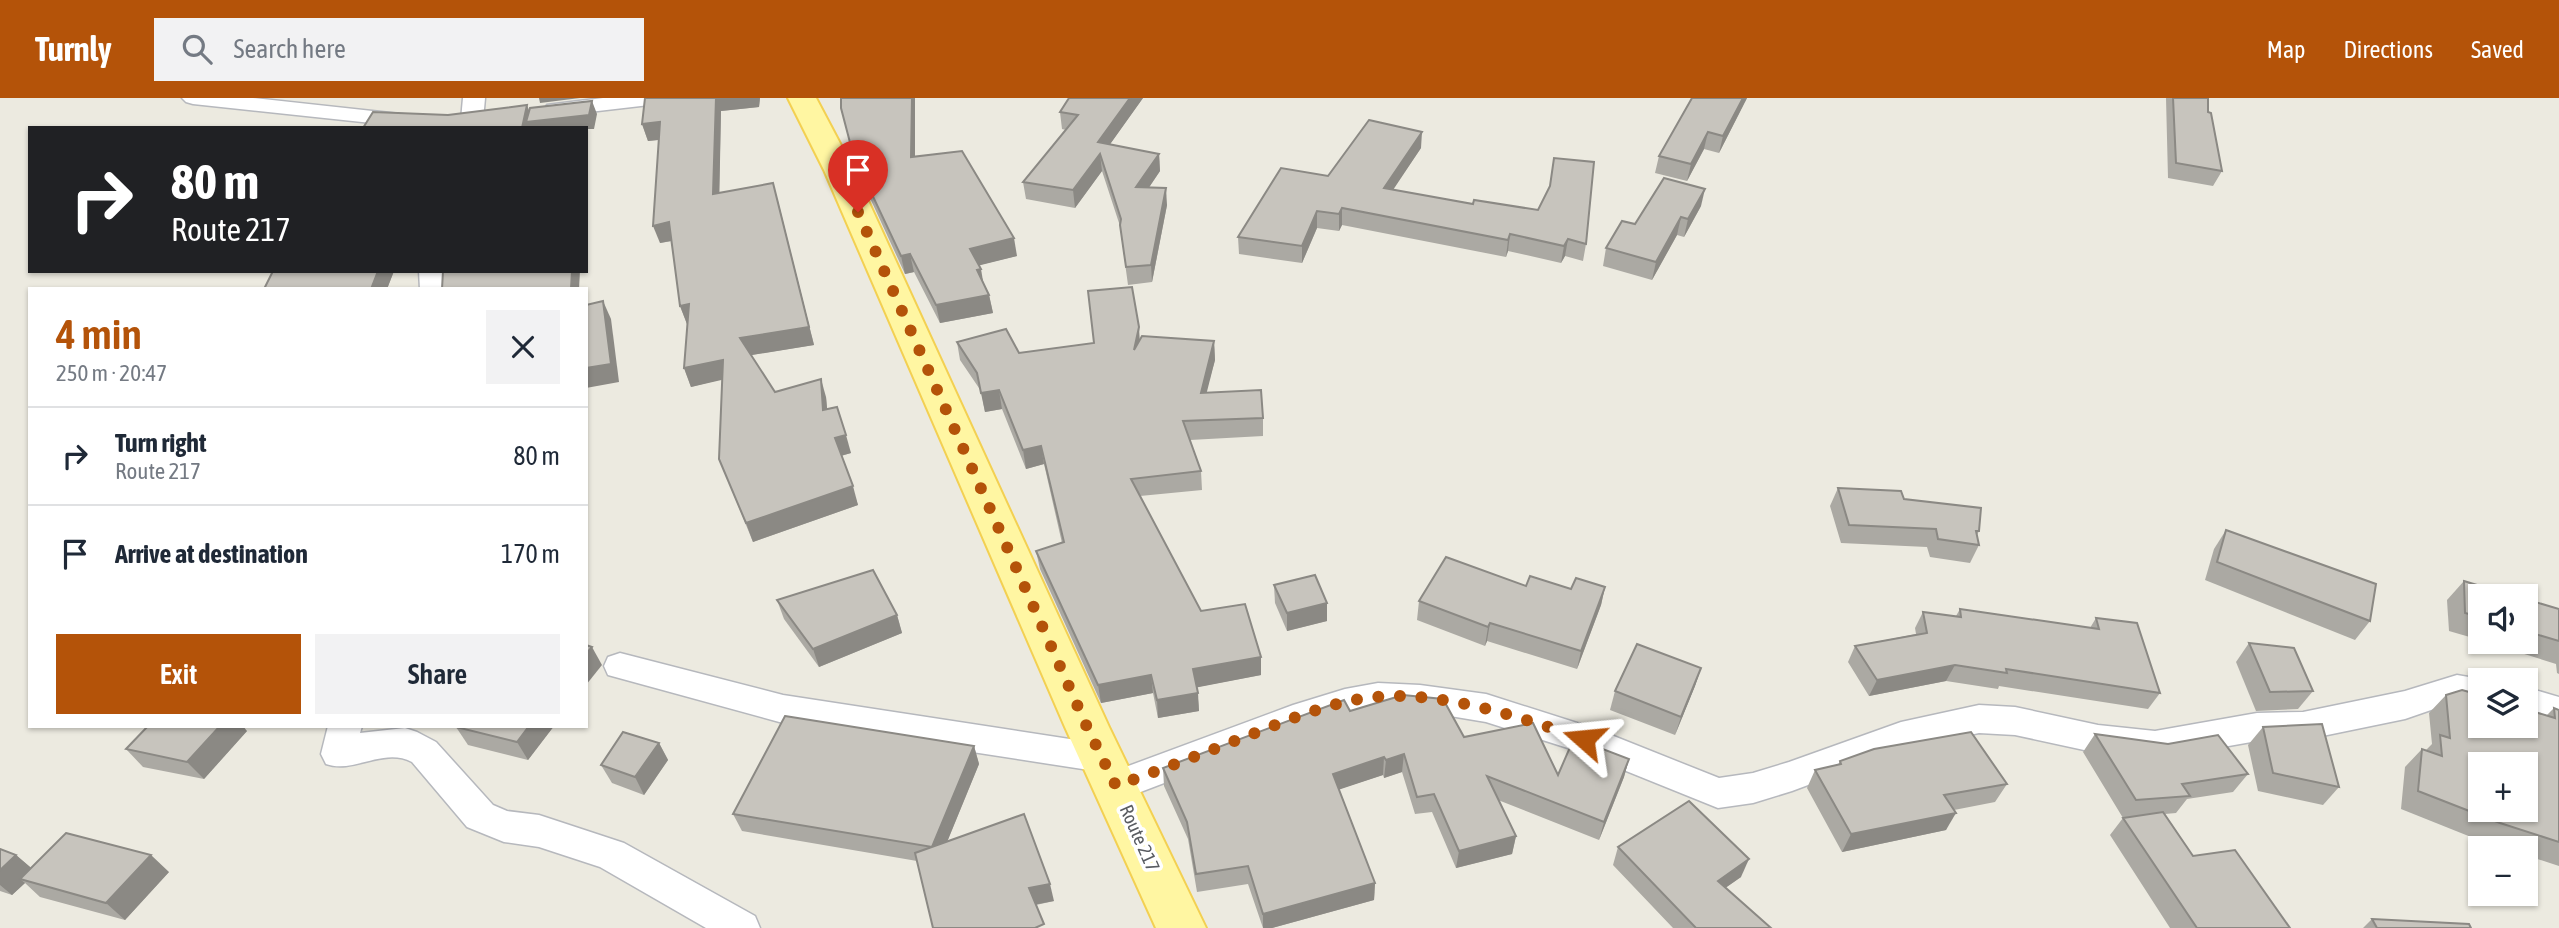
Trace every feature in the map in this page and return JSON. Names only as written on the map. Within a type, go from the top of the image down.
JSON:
[{"type":"main road","name":"Route 217","points":[[802,98],[839,170],[1181,928]]},
{"type":"street","points":[[193,98],[427,122]]},
{"type":"street","points":[[474,98],[461,121],[499,117]]},
{"type":"street","points":[[540,112],[658,98]]},
{"type":"street","points":[[620,666],[783,709],[1109,772],[1345,702],[1378,696],[1420,698],[1486,708],[1584,739],[1718,793],[1753,788],[1792,776],[1901,736],[1979,719],[2015,721],[2098,739],[2155,745],[2257,727],[2303,726],[2405,705],[2457,688],[2468,689]]},
{"type":"street","points":[[2538,704],[2559,711]]},
{"type":"street","points":[[344,728],[338,754],[368,745],[405,742],[424,752],[480,816],[504,826],[539,831],[611,854],[741,928]]},
{"type":"building","points":[[645,98],[716,98],[713,194],[773,183],[809,327],[740,338],[775,392],[821,379],[823,410],[837,407],[846,435],[835,438],[853,486],[746,523],[719,459],[723,360],[684,368],[689,304],[680,306],[669,222],[653,226],[660,122],[642,124]]},
{"type":"building","points":[[841,98],[912,98],[911,157],[962,151],[1014,238],[970,249],[981,269],[977,270],[989,295],[936,305],[910,254],[901,256],[853,154]]},
{"type":"building","points":[[1069,98],[1130,98],[1098,142],[1159,154],[1136,187],[1166,188],[1151,265],[1126,267],[1121,219],[1100,154],[1073,190],[1023,182],[1078,115],[1060,112]]},
{"type":"building","points":[[1692,98],[1743,98],[1723,136],[1708,132],[1691,164],[1659,156]]},
{"type":"building","points":[[2173,98],[2208,98],[2208,112],[2211,113],[2222,171],[2176,163]]},
{"type":"building","points":[[592,101],[589,115],[526,122],[530,108]]},
{"type":"building","points":[[527,105],[522,126],[364,126],[373,112],[448,115]]},
{"type":"building","points":[[1369,120],[1422,132],[1384,188],[1473,204],[1474,200],[1538,210],[1550,186],[1554,158],[1594,162],[1586,244],[1568,239],[1564,246],[1510,234],[1508,240],[1342,208],[1339,214],[1317,211],[1302,246],[1238,237],[1281,168],[1328,176]]},
{"type":"building","points":[[1664,178],[1705,189],[1688,219],[1681,217],[1656,262],[1606,248],[1622,221],[1635,224]]},
{"type":"building","points":[[272,273],[377,273],[372,287],[265,287]]},
{"type":"building","points":[[443,273],[572,273],[571,287],[442,287]]},
{"type":"building","points":[[1132,287],[1139,327],[1134,350],[1142,336],[1214,341],[1201,393],[1261,390],[1263,418],[1183,421],[1201,471],[1131,479],[1201,611],[1245,604],[1261,657],[1193,669],[1198,693],[1157,700],[1151,675],[1098,685],[1036,551],[1064,542],[1041,446],[1023,450],[999,390],[981,393],[977,373],[957,342],[1006,329],[1019,353],[1094,343],[1088,291]]},
{"type":"building","points":[[603,301],[611,364],[588,368],[588,305]]},
{"type":"building","points":[[1838,488],[1901,491],[1904,499],[1981,508],[1979,531],[1976,531],[1979,545],[1938,539],[1936,529],[1849,525]]},
{"type":"building","points":[[2226,530],[2376,584],[2370,621],[2217,562]]},
{"type":"building","points":[[1446,557],[1526,586],[1530,576],[1571,589],[1576,578],[1605,587],[1581,651],[1490,623],[1488,627],[1419,601]]},
{"type":"building","points":[[873,570],[897,615],[813,649],[777,600]]},
{"type":"building","points":[[1315,575],[1327,603],[1287,613],[1274,585]]},
{"type":"building","points":[[2464,581],[2474,584],[2468,584],[2468,614],[2465,613]]},
{"type":"building","points":[[2538,603],[2559,609],[2559,641],[2538,635]]},
{"type":"building","points":[[1960,609],[2099,629],[2096,618],[2137,623],[2160,693],[2006,669],[2007,673],[1955,665],[1877,680],[1855,646],[1927,633],[1923,612],[1961,617]]},
{"type":"building","points":[[2249,643],[2294,648],[2313,691],[2270,692]]},
{"type":"building","points":[[1637,644],[1701,668],[1681,717],[1615,691]]},
{"type":"building","points":[[2462,690],[2468,692],[2468,738],[2538,738],[2538,713],[2555,718],[2554,708],[2559,710],[2559,842],[2497,822],[2538,822],[2538,752],[2468,752],[2468,811],[2418,791],[2422,749],[2442,756],[2440,735],[2450,738],[2446,695]]},
{"type":"building","points":[[1403,695],[1443,699],[1464,737],[1533,723],[1558,775],[1574,738],[1629,759],[1604,822],[1487,776],[1516,836],[1459,851],[1434,794],[1417,797],[1404,754],[1386,760],[1384,757],[1333,774],[1375,883],[1263,914],[1248,866],[1196,874],[1187,822],[1163,768],[1344,700],[1350,711]]},
{"type":"building","points":[[785,716],[974,746],[932,847],[733,814]]},
{"type":"building","points":[[2322,724],[2339,787],[2273,773],[2263,727]]},
{"type":"building","points":[[146,728],[218,728],[187,762],[126,749]]},
{"type":"building","points":[[460,728],[528,728],[517,742]]},
{"type":"building","points":[[623,732],[659,743],[635,777],[601,765]]},
{"type":"building","points":[[1971,732],[2007,784],[1944,795],[1956,813],[1851,834],[1815,770],[1841,764],[1840,761],[1874,749]]},
{"type":"building","points":[[2095,734],[2168,744],[2218,735],[2248,774],[2182,784],[2190,796],[2136,800]]},
{"type":"building","points":[[1689,801],[1749,859],[1718,881],[1771,928],[1696,928],[1618,847]]},
{"type":"building","points":[[2163,812],[2193,856],[2235,850],[2290,928],[2197,928],[2123,818]]},
{"type":"building","points":[[1024,814],[1050,884],[1029,888],[1044,924],[1035,928],[933,928],[915,853]]},
{"type":"building","points":[[66,833],[151,855],[106,903],[20,879]]},
{"type":"building","points":[[0,849],[16,855],[0,870]]},
{"type":"building","points":[[2372,919],[2469,924],[2471,928],[2377,928]]},
{"type":"route","points":[[858,212],[1087,727],[1116,786],[1305,715],[1345,702],[1378,696],[1420,698],[1486,708],[1584,739]]}]
